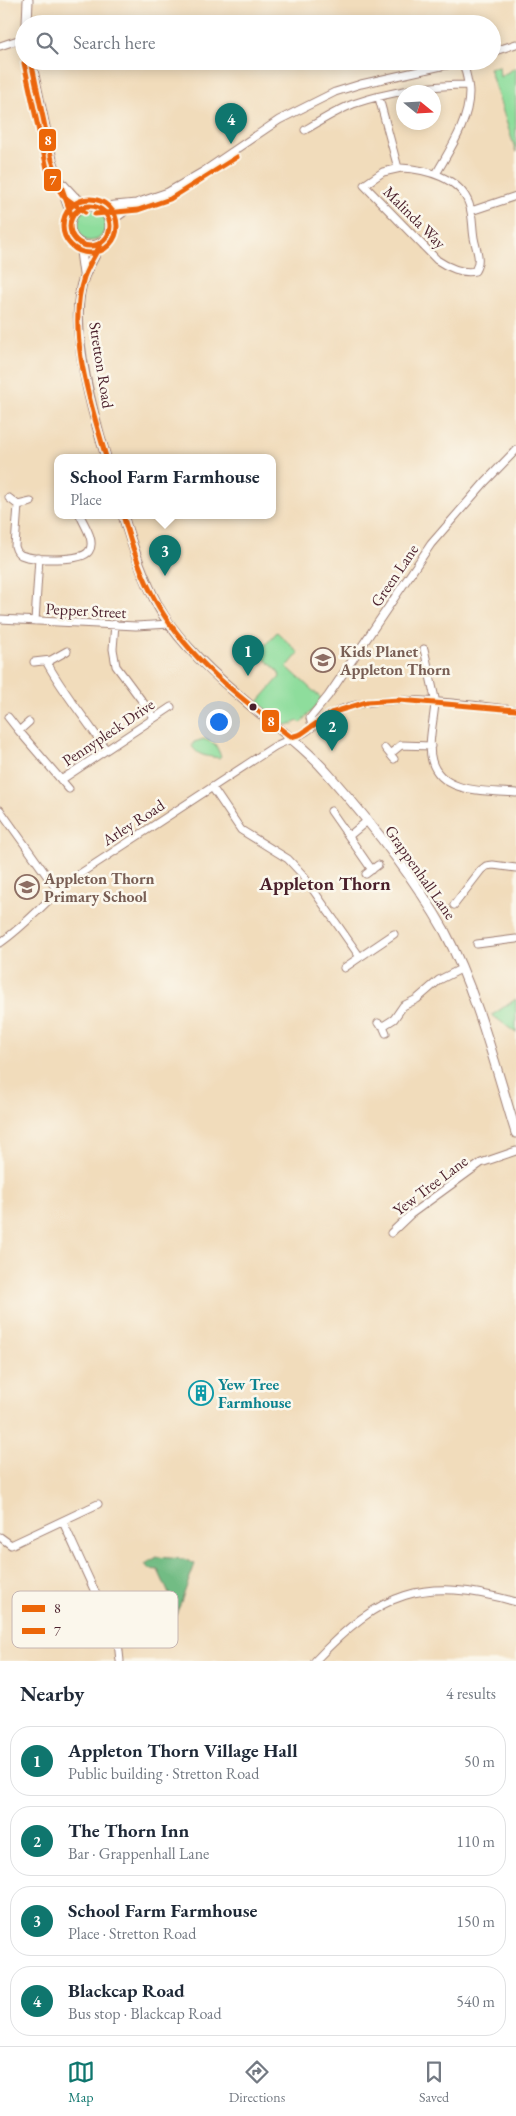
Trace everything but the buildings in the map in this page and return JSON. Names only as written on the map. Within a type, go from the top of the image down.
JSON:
[{"type":"main road","points":[[28,0],[28,15]]},
{"type":"main road","points":[[33,70],[48,143],[59,179],[72,217],[70,228],[72,234],[80,244],[91,246],[101,242],[109,230],[108,218],[100,209],[92,207],[74,197],[59,179]]},
{"type":"main road","points":[[72,217],[82,208],[92,207]]},
{"type":"main road","name":"Stretton Road","points":[[101,242],[84,277],[78,309],[79,329],[92,404],[105,454]]},
{"type":"main road","name":"Stretton Road","points":[[80,244],[84,277]]},
{"type":"main road","points":[[124,519],[145,579],[170,624],[189,647],[231,689],[291,737]]},
{"type":"main road","name":"Grappenhall Lane","points":[[291,737],[314,758],[367,822],[425,899],[444,932],[479,1016],[516,1133]]},
{"type":"street","points":[[0,46],[15,41]]},
{"type":"street","points":[[501,49],[515,44]]},
{"type":"street","points":[[92,207],[136,203],[168,192],[204,171],[279,120],[335,92],[361,84],[424,70]]},
{"type":"street","points":[[436,174],[463,122],[468,98],[466,70]]},
{"type":"street","points":[[305,130],[353,104],[424,87],[468,85]]},
{"type":"street","points":[[379,98],[398,168],[413,168],[436,174],[455,185],[468,201],[471,211],[516,196]]},
{"type":"street","name":"Malinda Way","points":[[398,168],[383,172],[364,185],[438,260],[445,265],[470,272],[475,271],[479,262],[471,211]]},
{"type":"street","points":[[109,230],[120,214],[136,203]]},
{"type":"street","name":"Green Lane","points":[[312,726],[310,718],[328,696],[431,544],[485,482],[516,450]]},
{"type":"street","points":[[9,498],[18,505]]},
{"type":"street","points":[[18,505],[30,502]]},
{"type":"street","points":[[18,505],[15,546],[16,551],[20,555],[39,558],[76,558],[84,556],[90,551],[91,540],[82,519]]},
{"type":"street","points":[[35,621],[39,558]]},
{"type":"street","name":"Pepper Street","points":[[0,619],[136,626],[170,624]]},
{"type":"street","points":[[116,624],[113,649],[116,666],[154,717]]},
{"type":"street","points":[[424,649],[436,703],[431,746],[432,760],[437,770],[445,780],[456,786],[516,793]]},
{"type":"street","points":[[34,662],[46,662],[67,651]]},
{"type":"street","points":[[46,662],[63,692],[90,725],[106,750]]},
{"type":"street","name":"Arley Road","points":[[0,943],[22,927],[58,890],[212,787],[291,737],[301,734],[331,713],[367,702],[399,700],[516,710]]},
{"type":"street","name":"Pennypleck Drive","points":[[62,780],[171,707]]},
{"type":"street","points":[[8,717],[69,789]]},
{"type":"street","points":[[19,730],[29,722]]},
{"type":"street","points":[[390,754],[402,745],[431,746]]},
{"type":"street","points":[[212,787],[241,830],[288,859],[302,874],[360,957]]},
{"type":"street","points":[[0,810],[58,890]]},
{"type":"street","points":[[331,811],[372,870]]},
{"type":"street","points":[[349,836],[367,822]]},
{"type":"street","points":[[454,906],[486,866],[516,868]]},
{"type":"street","points":[[344,968],[394,934]]},
{"type":"street","points":[[475,945],[516,939]]},
{"type":"street","points":[[382,1027],[394,1019],[403,1006],[417,1000],[439,980],[461,969]]},
{"type":"street","name":"Yew Tree Lane","points":[[391,1233],[411,1214],[481,1164],[516,1151]]},
{"type":"street","points":[[0,1537],[11,1545],[98,1504]]},
{"type":"street","points":[[63,1522],[95,1591]]},
{"type":"street","points":[[315,1661],[360,1618],[398,1597],[423,1590],[465,1590],[516,1602]]},
{"type":"street","points":[[119,1648],[120,1661]]},
{"type":"green space","points":[[516,67],[516,152],[490,70],[499,70],[500,77]]},
{"type":"green space","points":[[90,209],[96,210],[101,214],[105,219],[105,231],[101,236],[96,240],[90,241],[84,240],[79,236],[75,231],[74,225],[75,219],[79,214],[84,210]]},
{"type":"green space","points":[[277,632],[299,653],[287,667],[322,699],[301,723],[297,720],[293,724],[284,725],[257,703],[280,677],[278,671],[258,653]]},
{"type":"green space","points":[[204,739],[215,744],[221,756],[219,758],[204,755],[194,750],[192,746],[194,742]]},
{"type":"green space","points":[[516,999],[516,1033],[492,1015]]},
{"type":"green space","points":[[157,1557],[184,1559],[195,1564],[178,1610],[178,1591],[168,1591],[158,1570],[149,1569],[145,1564]]},
{"type":"transit line","name":"7","points":[[26,70],[48,173],[63,196],[85,212]]},
{"type":"transit line","name":"8","points":[[33,70],[52,160],[72,217]]},
{"type":"transit line","name":"7","points":[[95,214],[138,210],[170,199],[237,157]]},
{"type":"transit line","name":"7","points":[[85,199],[95,199],[105,203],[113,211],[117,226],[113,241],[105,249],[95,253],[85,253],[75,249],[67,241],[63,231],[63,221],[67,211],[75,203],[85,199]]},
{"type":"transit line","name":"8","points":[[90,206],[104,212],[110,226],[104,240],[90,246],[76,240],[70,226],[76,212],[90,206]]},
{"type":"transit line","name":"8","points":[[101,243],[84,277],[79,298],[78,321],[83,368],[105,454]]},
{"type":"transit line","name":"8","points":[[124,519],[143,574],[159,607],[172,627],[186,645],[219,678],[291,737],[301,734],[331,713],[367,702],[399,700],[516,710]]},
{"type":"place","name":"Blackcap Road","points":[[231,144]]},
{"type":"place","name":"School Farm Farmhouse","points":[[165,576]]},
{"type":"place","name":"Kids Planet Appleton Thorn","points":[[323,660]]},
{"type":"place","name":"Appleton Thorn Village Hall","points":[[248,676]]},
{"type":"place","name":"The Thorn Inn","points":[[332,751]]},
{"type":"place","name":"Appleton Thorn Primary School","points":[[27,887]]},
{"type":"place","name":"Yew Tree Farmhouse","points":[[201,1393]]},
{"type":"district","name":"Appleton Thorn","points":[[325,883]]}]
